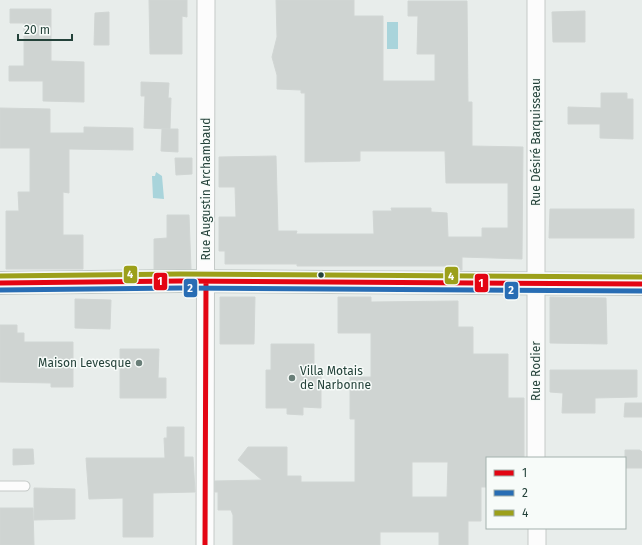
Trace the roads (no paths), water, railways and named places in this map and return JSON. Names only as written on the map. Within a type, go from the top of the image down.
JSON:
[{"type":"street","name":"Rue Augustin Archambaud","points":[[205,545],[206,0]]},
{"type":"street","name":"Rue Désiré Barquisseau","points":[[535,283],[536,0]]},
{"type":"street","points":[[0,283],[206,282],[642,284]]},
{"type":"street","name":"Rue Rodier","points":[[535,283],[536,457]]},
{"type":"street","points":[[537,529],[537,545]]},
{"type":"lane","points":[[0,486],[25,486]]},
{"type":"water","points":[[387,22],[398,22],[398,49],[387,49]]},
{"type":"water","points":[[156,172],[162,176],[164,199],[153,198],[152,176],[155,176]]},
{"type":"place","name":"Maison Levesque","points":[[139,363]]},
{"type":"place","name":"Villa Motais de Narbonne","points":[[292,378]]}]
